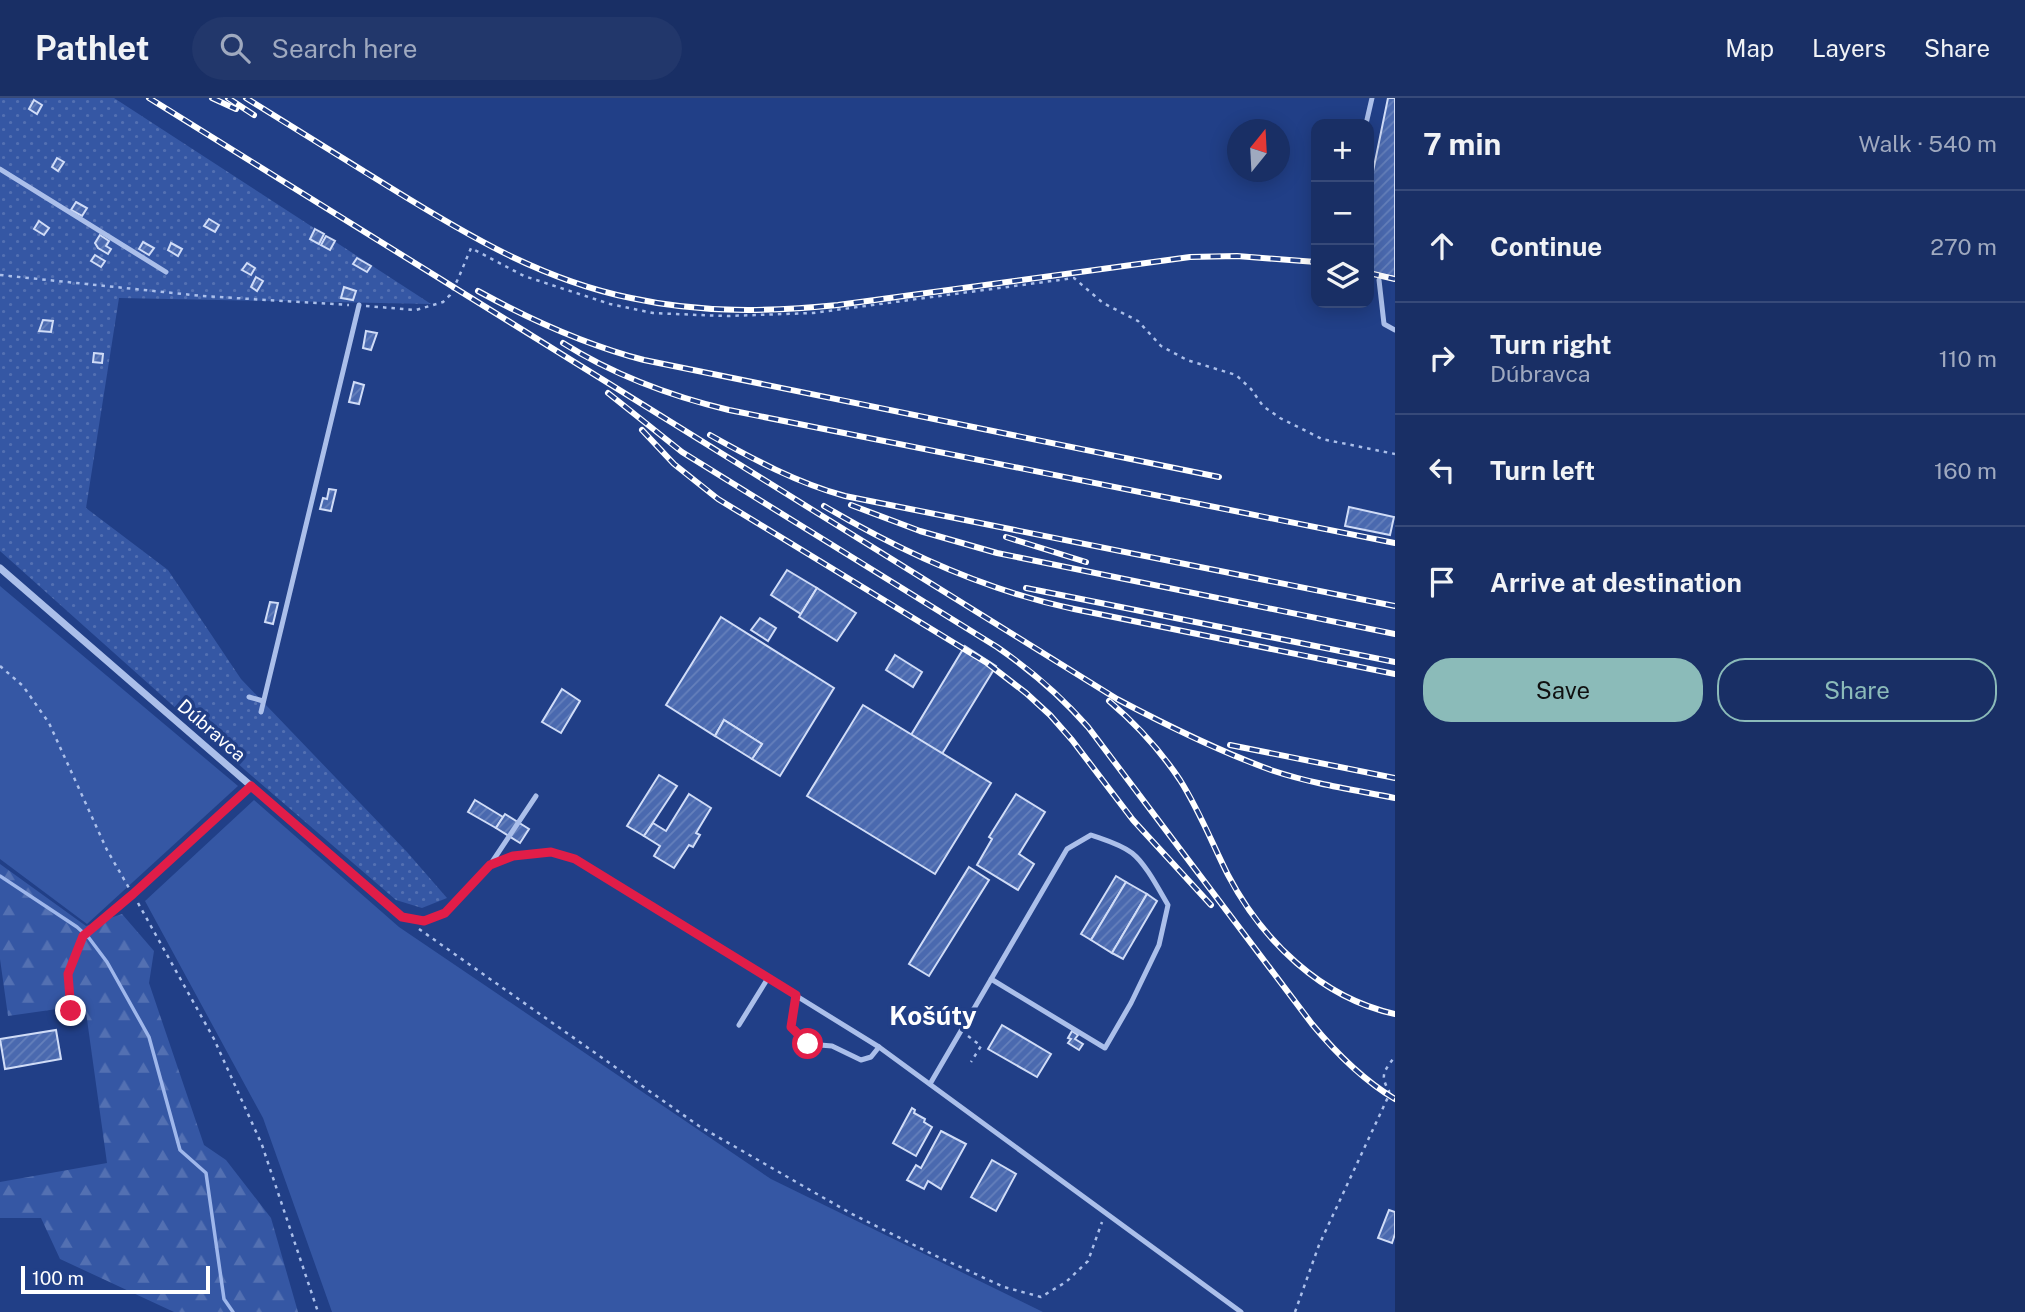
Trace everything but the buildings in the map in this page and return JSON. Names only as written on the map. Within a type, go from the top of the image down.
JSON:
[{"type":"street","name":"Dúbravca","points":[[0,568],[402,917]]},
{"type":"lane","points":[[1367,119],[1372,98]]},
{"type":"lane","points":[[0,169],[166,272]]},
{"type":"lane","points":[[1380,280],[1384,324],[1395,330]]},
{"type":"lane","points":[[261,712],[359,305]]},
{"type":"lane","points":[[249,697],[263,701]]},
{"type":"lane","points":[[71,1011],[68,974],[83,936],[251,786]]},
{"type":"lane","points":[[402,917],[424,921],[445,913],[490,865],[536,796]]},
{"type":"lane","points":[[930,1084],[991,979],[1067,849],[1091,835],[1134,854],[1168,905],[1159,945],[1131,1003],[1105,1048],[991,979]]},
{"type":"lane","points":[[490,865],[513,856],[551,852],[575,859],[879,1046],[1241,1312]]},
{"type":"lane","points":[[739,1025],[768,978]]},
{"type":"lane","points":[[796,995],[791,1027],[808,1044],[832,1046],[861,1060],[871,1057],[879,1046]]},
{"type":"path","points":[[0,275],[202,296],[416,310],[443,302],[450,295],[471,248],[524,276],[610,304],[653,313],[728,316],[813,313],[1074,278],[1103,303],[1138,321],[1161,346],[1187,360],[1236,376],[1251,389],[1263,406],[1280,418],[1322,439],[1395,454]]},
{"type":"path","points":[[0,666],[23,686],[49,723],[107,850],[214,1039],[262,1144],[318,1312]]},
{"type":"path","points":[[402,917],[699,1126],[850,1213],[1004,1287],[1041,1297],[1066,1282],[1088,1261],[1105,1214]]},
{"type":"path","points":[[961,1031],[981,1046],[971,1062]]},
{"type":"path","points":[[1295,1312],[1319,1245],[1389,1095],[1390,1091],[1383,1080],[1384,1072],[1395,1056]]},
{"type":"green space","points":[[0,98],[114,98],[431,304],[119,298],[86,508],[168,570],[241,679],[407,852],[447,898],[422,908],[396,900],[245,770],[0,551]]},
{"type":"green space","points":[[0,586],[238,786],[87,924],[0,859]]},
{"type":"green space","points":[[254,800],[399,927],[771,1179],[1043,1312],[332,1312],[263,1118],[145,901]]},
{"type":"green space","points":[[0,864],[86,926],[122,914],[154,951],[149,983],[204,1145],[226,1160],[271,1218],[298,1312],[174,1312],[60,1259],[41,1218],[0,1218],[0,1182],[107,1163],[85,1005],[8,1016],[0,959]]},
{"type":"waterway","points":[[0,876],[77,927],[89,938],[107,962],[149,1037],[180,1150],[206,1173],[224,1299],[233,1312]]},
{"type":"railway","points":[[149,98],[1117,699],[1194,738],[1274,771],[1395,798]]},
{"type":"railway","points":[[212,98],[236,109]]},
{"type":"railway","points":[[228,98],[254,115]]},
{"type":"railway","points":[[246,98],[419,205],[506,254],[567,280],[657,303],[708,309],[786,309],[838,305],[1190,257],[1237,256],[1311,262]]},
{"type":"railway","points":[[1374,274],[1395,279]]},
{"type":"railway","points":[[478,291],[559,331],[644,360],[1219,477]]},
{"type":"railway","points":[[563,343],[602,365],[643,383],[729,410],[1395,543]]},
{"type":"railway","points":[[608,393],[682,452],[997,647],[1045,684],[1088,727],[1312,1024],[1350,1065],[1395,1099]]},
{"type":"railway","points":[[642,430],[674,464],[718,499],[987,663],[1026,693],[1072,740],[1133,820],[1211,905]]},
{"type":"railway","points":[[710,435],[793,477],[845,496],[1395,606]]},
{"type":"railway","points":[[851,505],[920,531],[997,553],[1395,634]]},
{"type":"railway","points":[[824,506],[914,554],[1009,592],[1074,609],[1395,674]]},
{"type":"railway","points":[[1006,537],[1086,562]]},
{"type":"railway","points":[[1026,588],[1395,662]]},
{"type":"railway","points":[[1109,701],[1147,738],[1180,780],[1242,899],[1276,943],[1296,963],[1342,995],[1395,1014]]},
{"type":"railway","points":[[1230,745],[1395,778]]},
{"type":"district","name":"Košúty","points":[[933,1015]]},
{"type":"route","points":[[71,1011],[68,974],[83,936],[251,786],[402,917],[424,921],[445,913],[490,865],[513,856],[551,852],[575,859],[796,995],[791,1027],[808,1044]]}]
